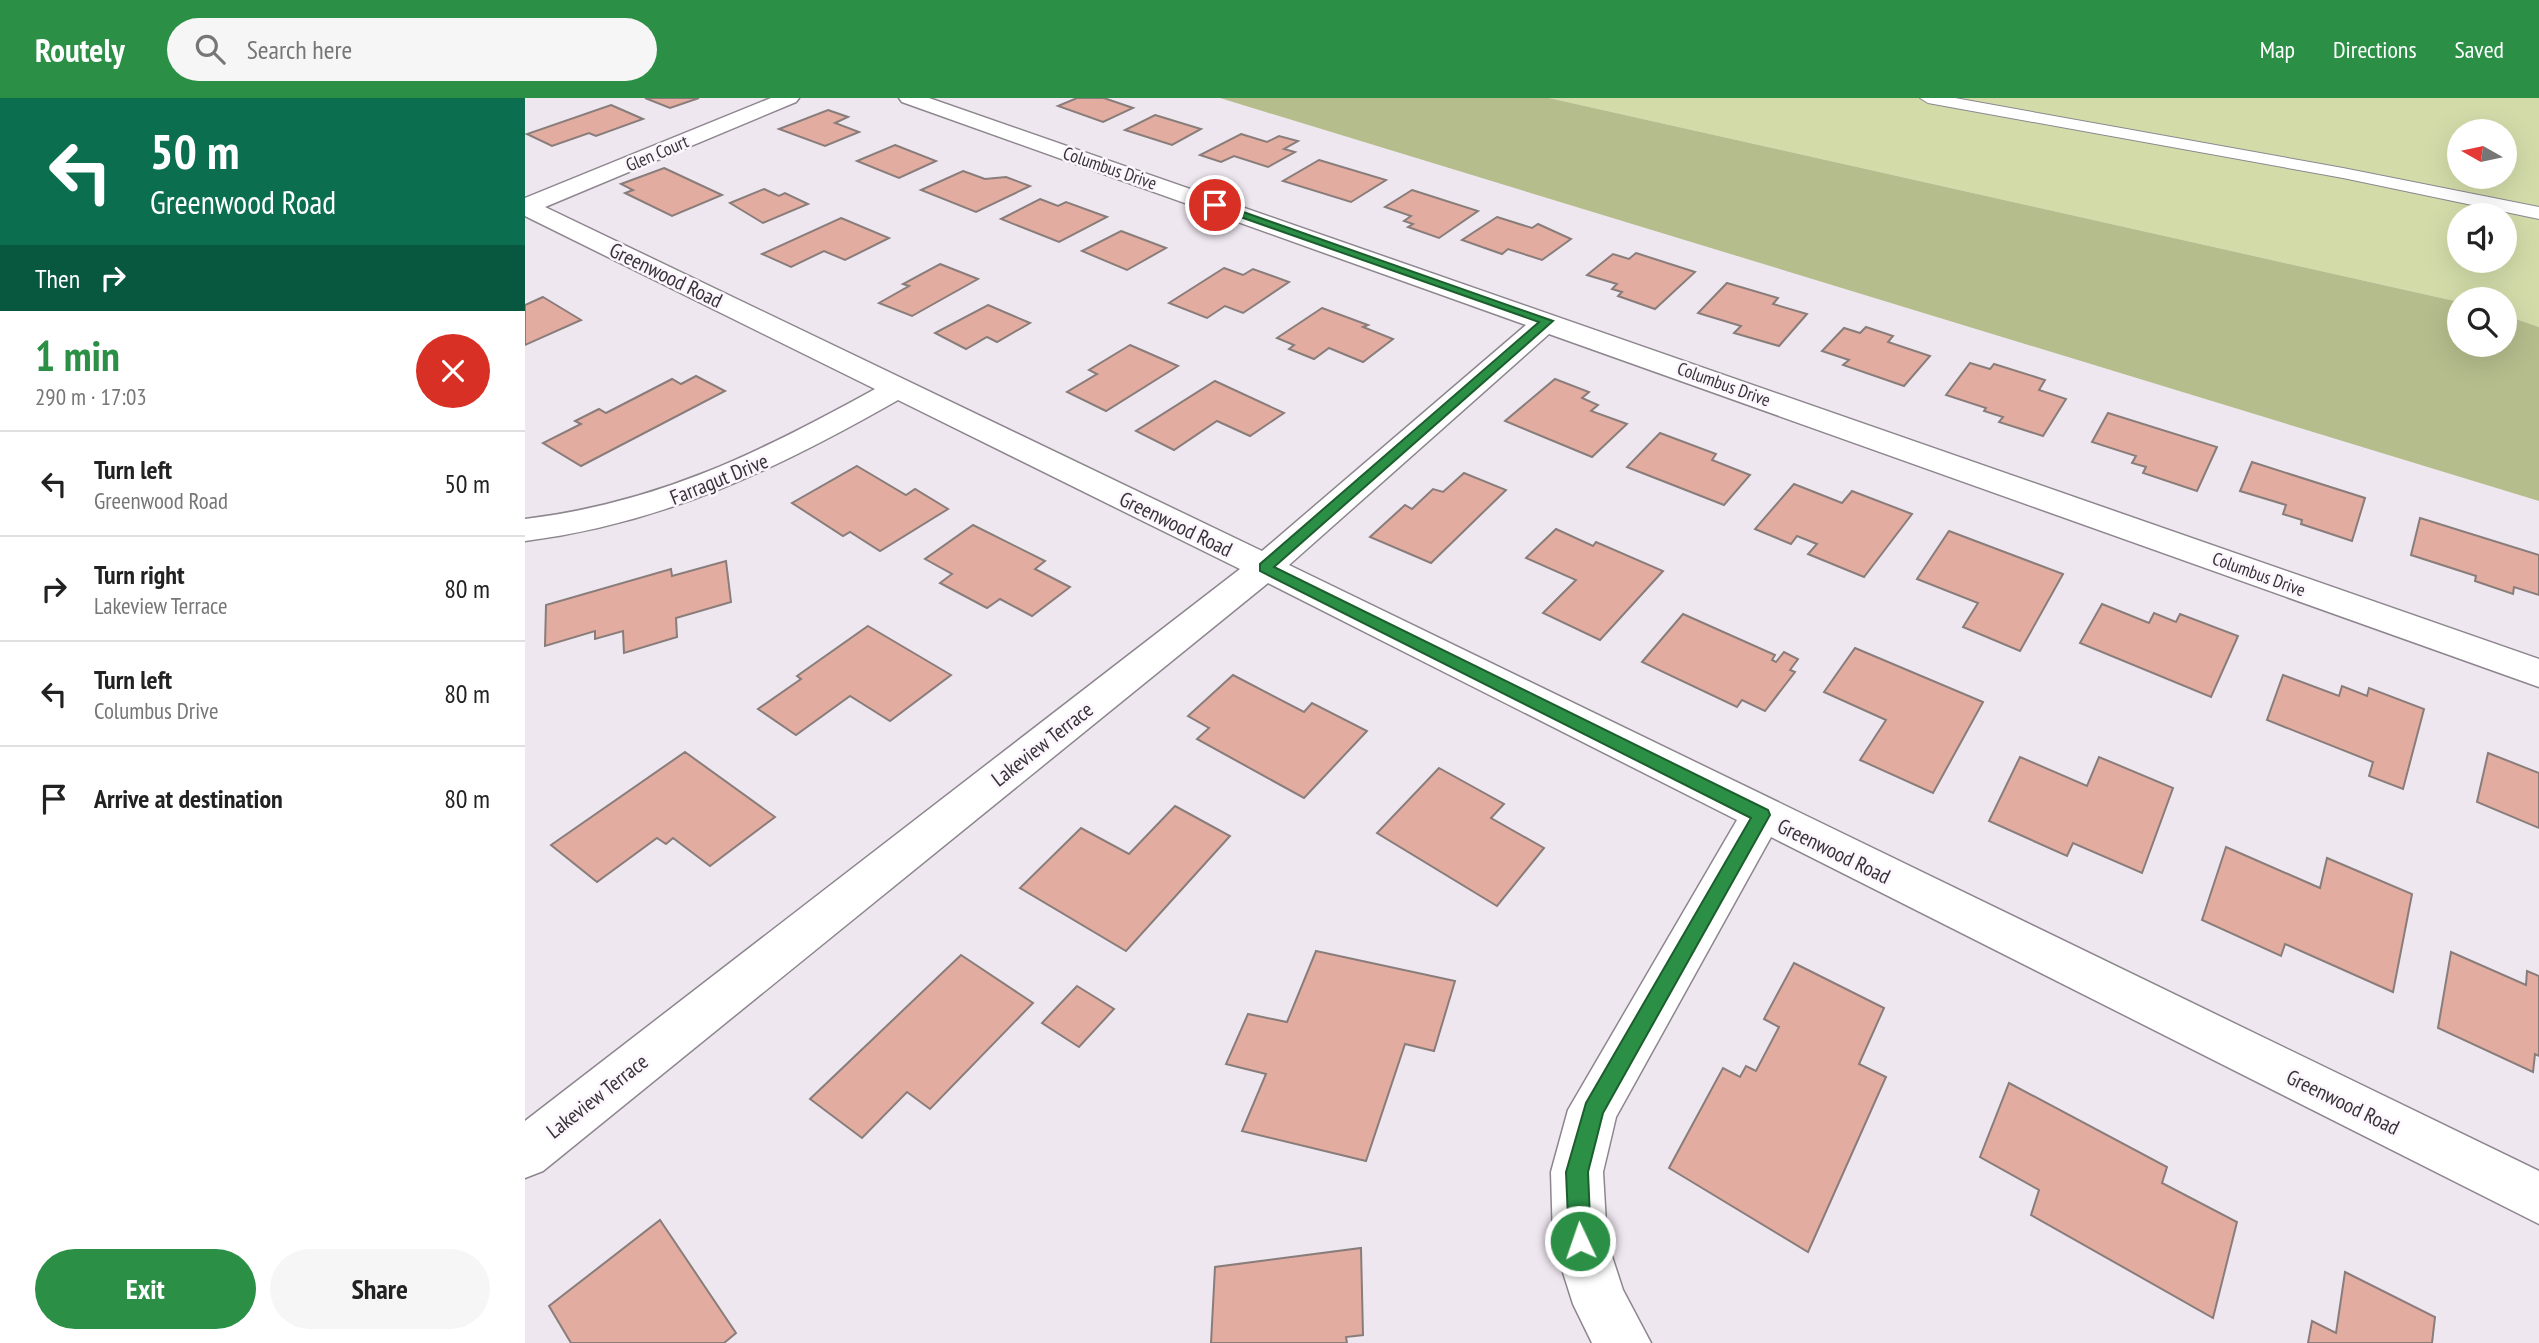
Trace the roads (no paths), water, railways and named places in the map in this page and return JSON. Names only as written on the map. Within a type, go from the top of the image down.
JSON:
[{"type":"street","name":"Glen Court","points":[[526,207],[789,98]]},
{"type":"street","name":"Columbus Drive","points":[[909,98],[2539,673]]},
{"type":"street","name":"Greenwood Road","points":[[526,207],[1265,568],[2539,1198]]},
{"type":"street","name":"Lakeview Terrace","points":[[525,1153],[1265,568],[1547,321]]},
{"type":"street","name":"Farragut Drive","points":[[525,530],[605,517],[677,497],[792,449],[898,388]]},
{"type":"street","points":[[1623,1343],[1600,1304],[1580,1241],[1577,1172],[1593,1110],[1762,815]]},
{"type":"lane","points":[[1928,98],[2343,173],[2539,213]]}]
